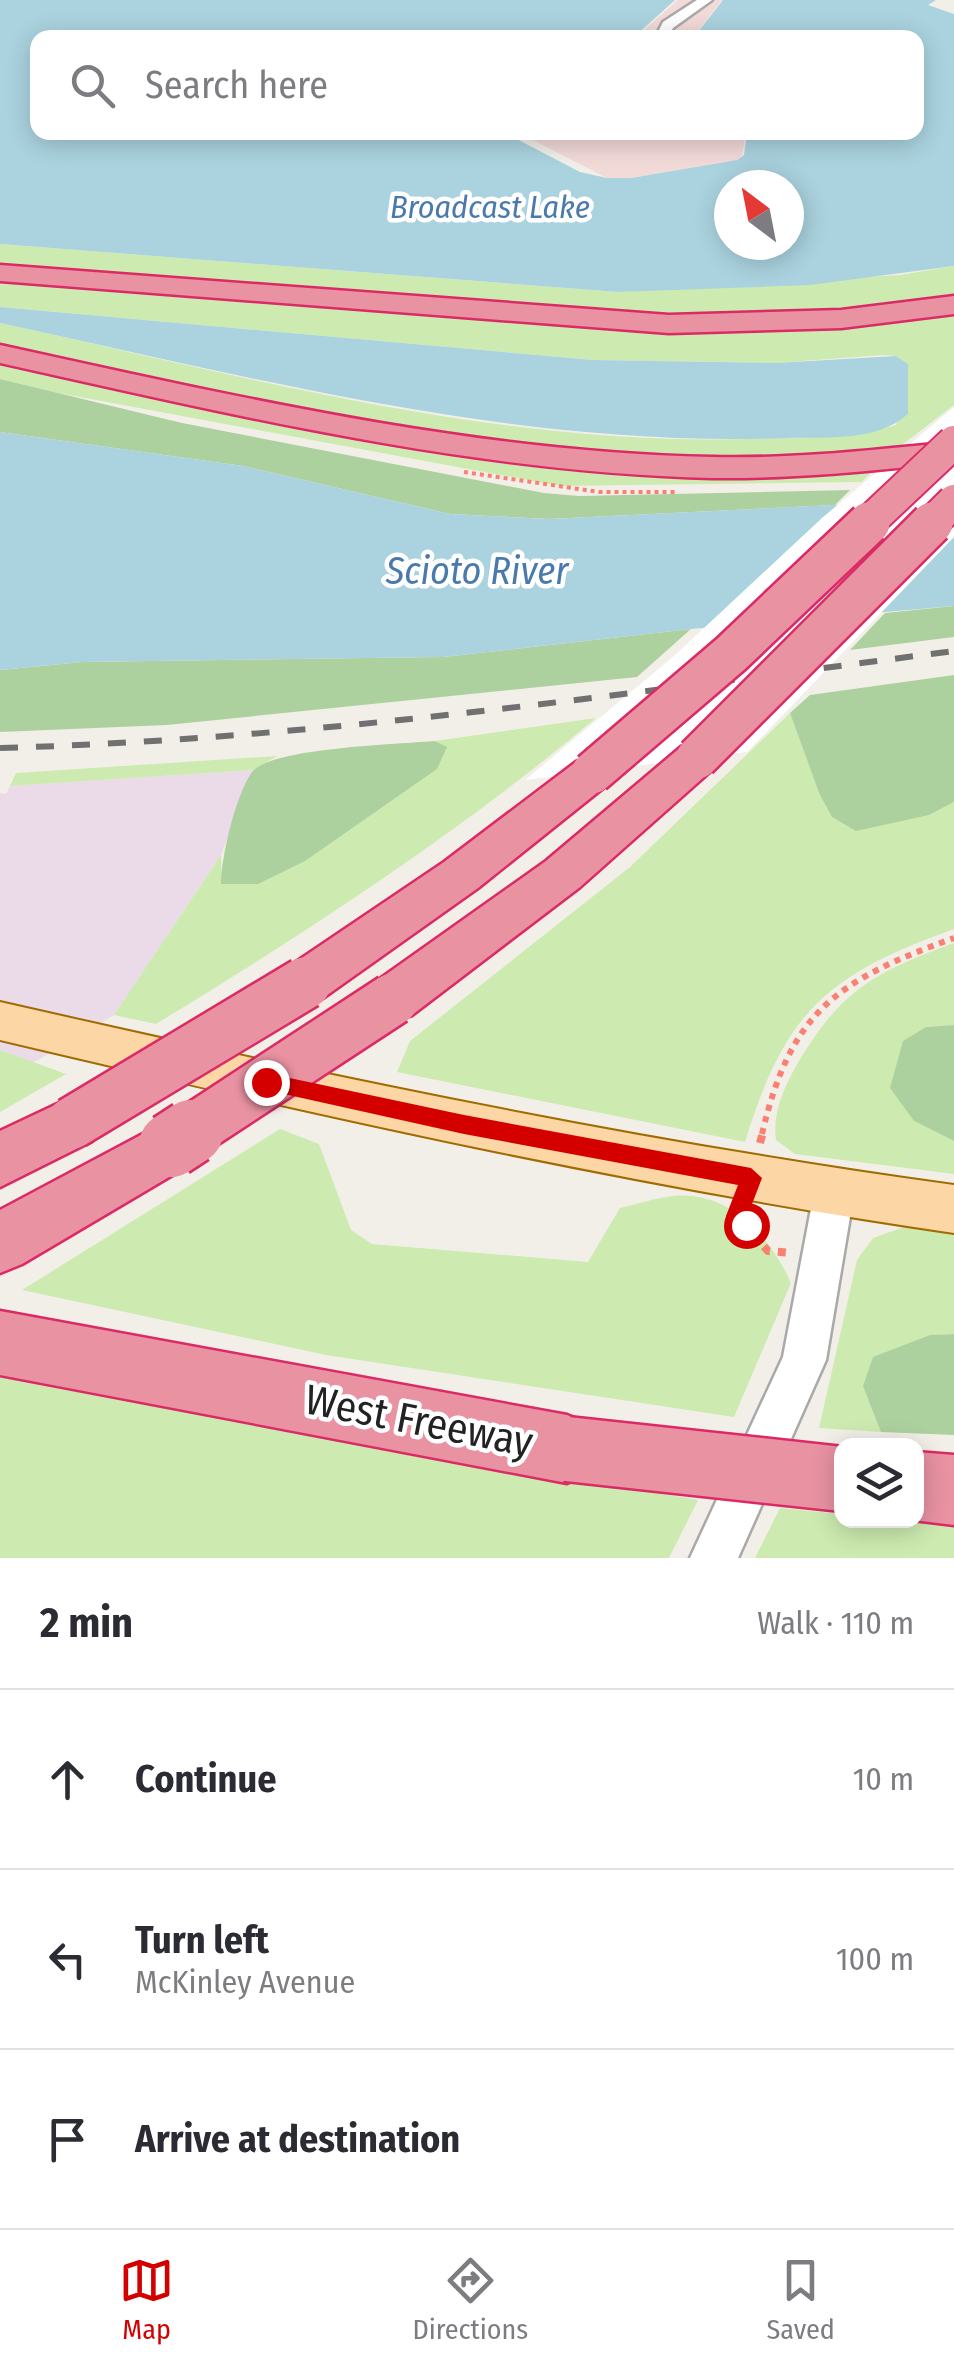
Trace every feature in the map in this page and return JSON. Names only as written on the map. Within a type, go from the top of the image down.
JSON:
[{"type":"highway","points":[[0,273],[669,324],[840,320],[954,305]]},
{"type":"highway","points":[[0,354],[360,431],[501,454],[606,464],[766,468],[877,462],[954,452]]},
{"type":"highway","points":[[0,1160],[72,1122],[305,983],[461,875],[592,772],[731,654],[954,442]]},
{"type":"highway","points":[[1,1243],[172,1145],[393,1000],[563,874],[696,758],[954,501]]},
{"type":"highway","name":"West Freeway","points":[[0,1343],[568,1449],[834,1478]]},
{"type":"main road","points":[[0,1021],[446,1120],[834,1194],[954,1209]]},
{"type":"street","points":[[676,30],[696,2]]},
{"type":"street","points":[[714,1558],[804,1360],[834,1194]]},
{"type":"path","points":[[822,1263],[780,1248],[768,1251],[736,1216],[751,1178],[771,1096],[795,1040],[838,992],[902,956],[954,938]]},
{"type":"shaded area","points":[[678,0],[722,0],[698,30],[644,30]]},
{"type":"shaded area","points":[[533,140],[745,140],[737,160],[631,178],[607,178]]},
{"type":"shaded area","points":[[253,770],[221,855],[114,1015],[33,1063],[0,1050],[0,793],[6,794],[10,786]]},
{"type":"green space","points":[[0,244],[618,292],[900,275],[954,266],[954,297],[846,312],[665,318],[0,268]]},
{"type":"green space","points":[[0,281],[639,331],[809,329],[954,312],[954,405],[898,448],[763,457],[600,454],[383,426],[0,345],[0,323],[370,404],[557,431],[652,438],[822,437],[896,425],[908,364],[896,356],[884,355],[775,363],[593,360],[0,307]]},
{"type":"green space","points":[[0,363],[286,427],[503,464],[651,475],[873,470],[862,482],[560,486],[53,392],[0,379]]},
{"type":"green space","points":[[0,379],[182,423],[544,493],[579,496],[850,490],[835,505],[549,519],[450,514],[243,466],[0,432]]},
{"type":"green space","points":[[954,606],[954,637],[850,650],[885,613]]},
{"type":"green space","points":[[691,629],[637,677],[167,725],[0,732],[0,670],[82,662],[443,657]]},
{"type":"green space","points":[[954,675],[954,802],[929,815],[856,831],[832,817],[819,793],[790,713],[810,695]]},
{"type":"green space","points":[[790,713],[819,793],[929,815],[954,802],[954,929],[873,963],[817,1004],[795,1029],[777,1060],[745,1142],[397,1072],[410,1041],[630,867]]},
{"type":"green space","points":[[596,718],[437,841],[213,989],[156,1024],[114,1015],[221,855],[222,884],[446,747],[435,741]]},
{"type":"green space","points":[[435,741],[447,747],[437,769],[305,861],[258,884],[221,884],[240,795],[252,772],[263,764],[308,752]]},
{"type":"green space","points":[[277,756],[253,770],[10,786],[16,773]]},
{"type":"green space","points":[[954,943],[954,1025],[926,1027],[914,1121],[954,1141],[954,1174],[795,1154],[776,1140],[776,1119],[785,1089],[799,1061],[831,1016],[882,974]]},
{"type":"green space","points":[[954,1025],[954,1141],[914,1121],[890,1088],[903,1041],[926,1027]]},
{"type":"green space","points":[[0,1050],[66,1074],[0,1112]]},
{"type":"green space","points":[[280,1129],[319,1144],[351,1230],[372,1244],[588,1262],[620,1208],[673,1196],[694,1196],[730,1209],[746,1220],[772,1249],[791,1283],[734,1417],[326,1355],[22,1290]]},
{"type":"green space","points":[[904,1227],[954,1229],[954,1334],[930,1335],[864,1386],[881,1432],[819,1428],[857,1260],[873,1238]]},
{"type":"green space","points":[[954,1334],[954,1435],[881,1432],[863,1386],[873,1357],[930,1335]]},
{"type":"green space","points":[[0,1376],[698,1500],[669,1558],[0,1558]]},
{"type":"green space","points":[[780,1508],[834,1513],[834,1528],[924,1528],[924,1520],[954,1520],[954,1558],[755,1558]]},
{"type":"water","name":"Broadcast Lake","points":[[0,0],[675,0],[642,30],[30,30],[30,140],[518,140],[580,172],[631,178],[737,160],[744,155],[746,140],[924,140],[924,30],[699,30],[723,0],[936,0],[928,5],[954,14],[954,266],[810,285],[618,292],[0,244]]},
{"type":"water","points":[[0,307],[593,360],[775,363],[896,356],[908,364],[908,414],[866,434],[817,438],[685,438],[488,421],[292,387],[0,323]]},
{"type":"water","name":"Scioto River","points":[[0,432],[243,466],[450,514],[549,519],[954,499],[954,606],[691,629],[443,657],[82,662],[0,670]]},
{"type":"pier","points":[[954,407],[954,537],[747,752],[525,780],[674,656],[822,518]]},
{"type":"railway","points":[[0,748],[240,735],[478,712],[954,651]]},
{"type":"route","points":[[266,1082],[751,1178],[736,1216],[746,1225]]}]
